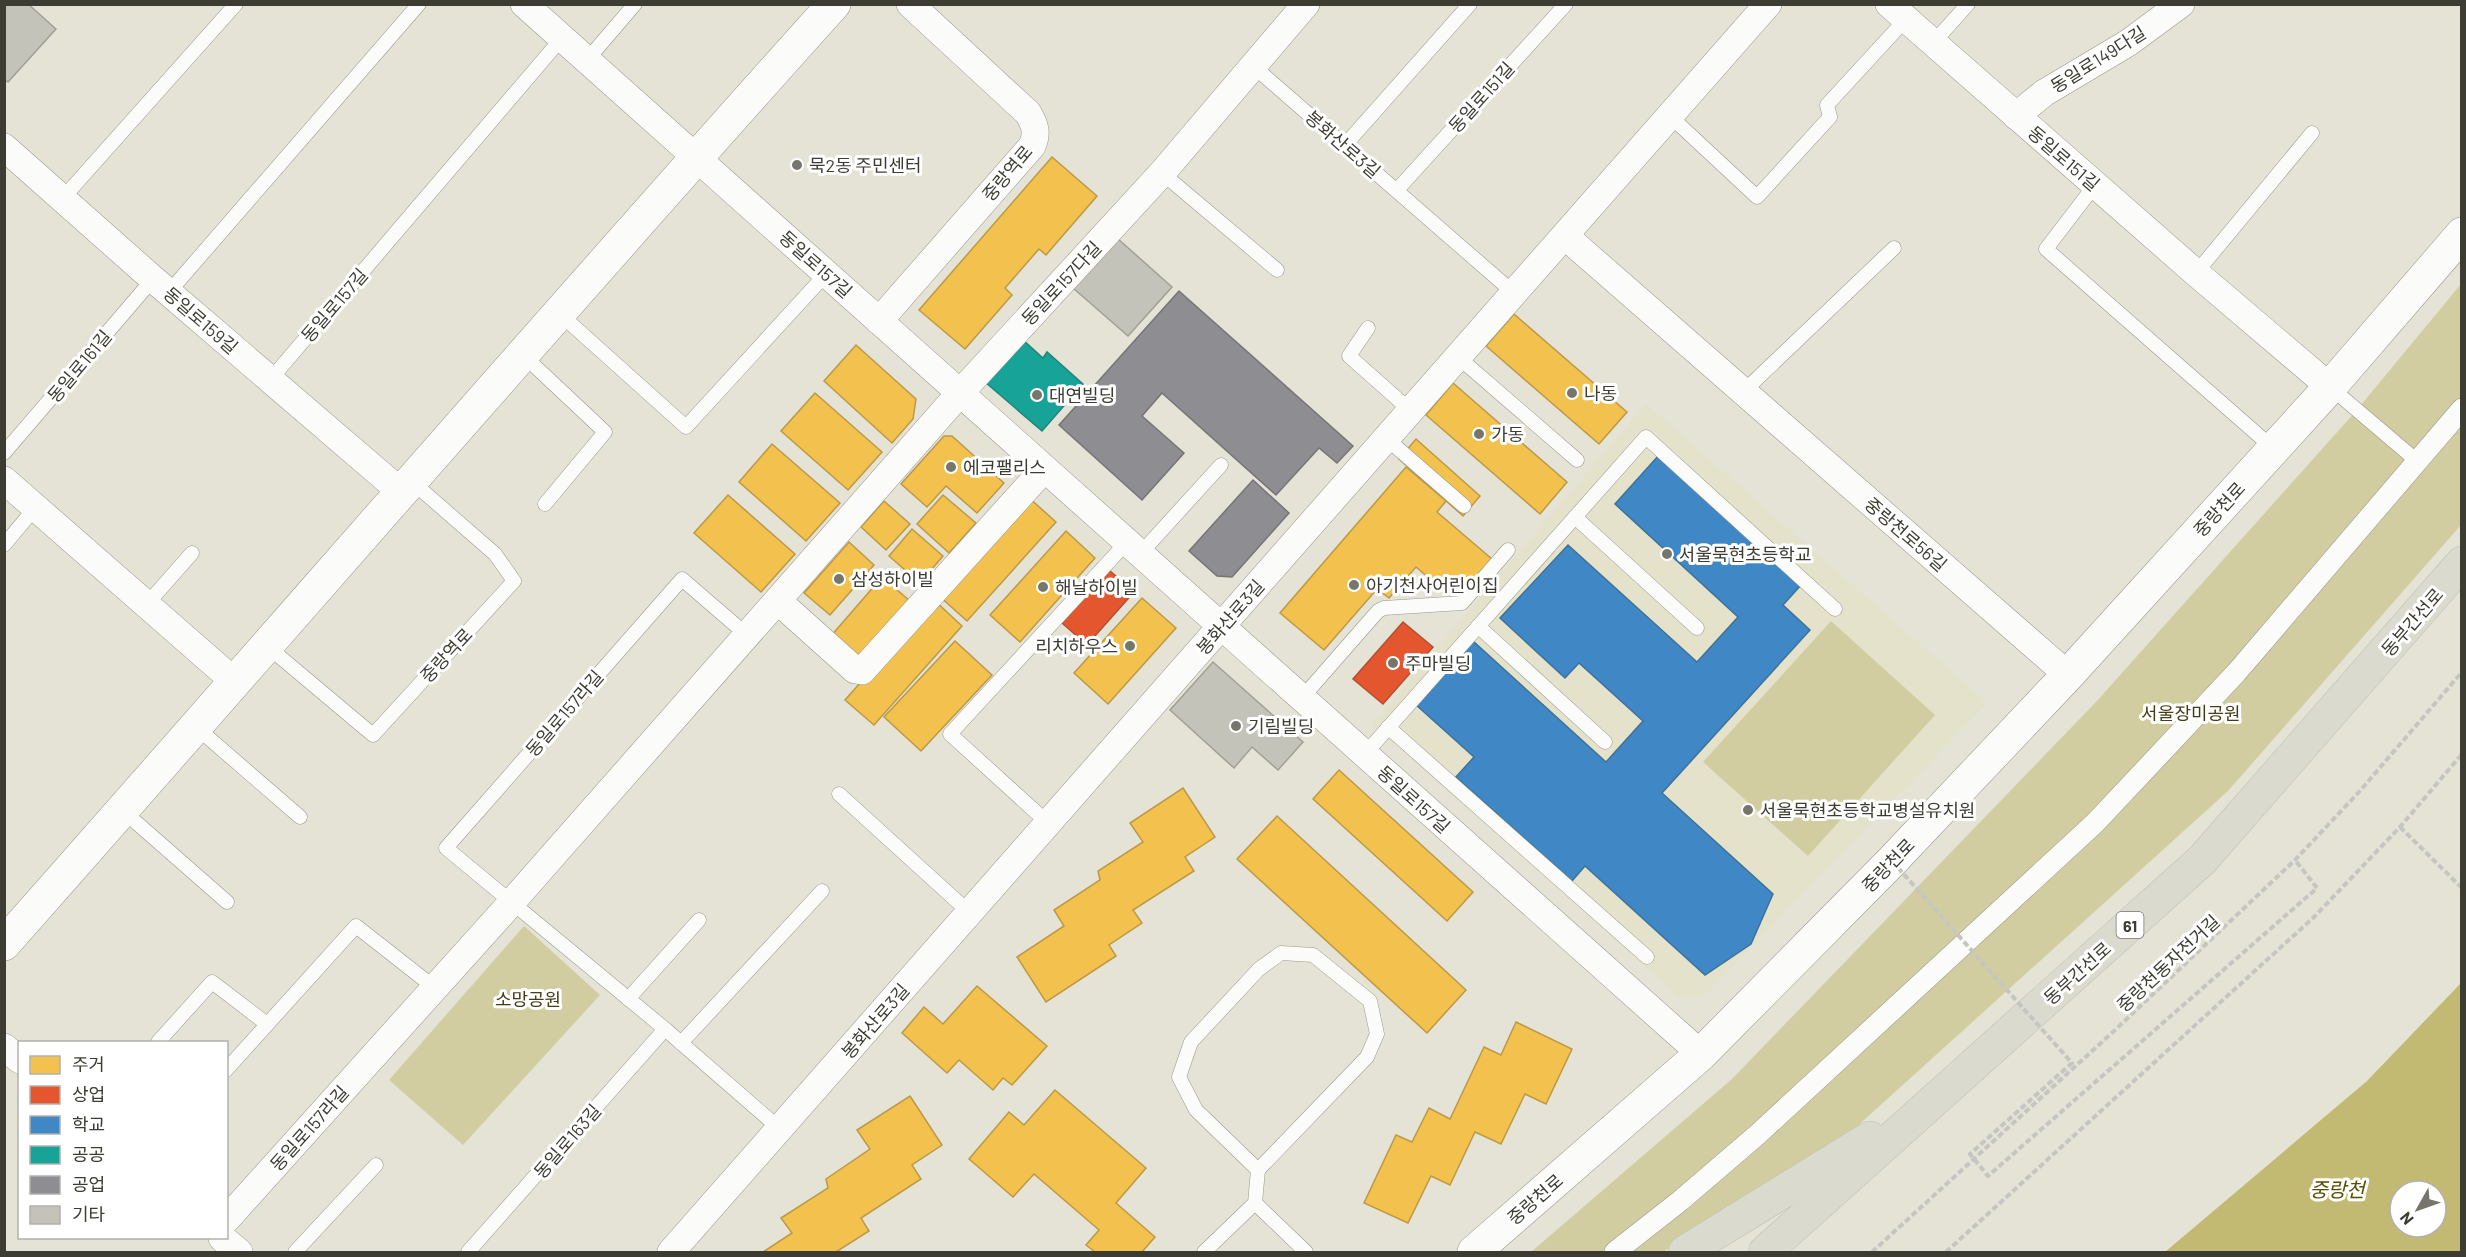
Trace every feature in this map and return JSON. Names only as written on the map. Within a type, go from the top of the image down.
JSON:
[{"type":"highway","name":"동부간선로","points":[[1765,1252],[2202,860],[2462,564]]},
{"type":"highway","points":[[1685,1252],[1943,1092]]},
{"type":"main road","points":[[4,944],[236,682],[405,486],[834,4]]},
{"type":"main road","name":"중랑천로","points":[[1474,1252],[1701,1054],[1892,861],[2068,675],[2330,387],[2462,234]]},
{"type":"street","name":"동일로157길","points":[[524,4],[1701,1054]]},
{"type":"street","name":"중랑역로","points":[[879,321],[1032,146],[1036,129],[1028,113],[910,4]]},
{"type":"street","name":"동일로157다길","points":[[960,393],[1162,173],[1306,4]]},
{"type":"street","name":"봉화산로3길","points":[[671,1252],[1768,4]]},
{"type":"street","name":"동일로149다길","points":[[2016,116],[2044,93],[2128,43],[2181,4]]},
{"type":"street","name":"동일로151길","points":[[1897,12],[2095,186],[2330,387]]},
{"type":"street","name":"동일로159길","points":[[4,147],[270,380],[405,486]]},
{"type":"street","name":"중랑천로56길","points":[[1564,236],[2068,675]]},
{"type":"street","name":"동일로157라길","points":[[228,1218],[512,902],[960,393]]},
{"type":"street","points":[[1615,1252],[1680,1201],[1756,1135],[2068,848],[2128,789],[2260,646],[2462,410]]},
{"type":"street","points":[[778,601],[855,670],[862,671],[1044,469]]},
{"type":"street","points":[[4,480],[236,682]]},
{"type":"street","points":[[4,1047],[18,1058]]},
{"type":"street","points":[[223,1239],[239,1252]]},
{"type":"lane","points":[[63,198],[236,4]]},
{"type":"lane","points":[[161,285],[420,4]]},
{"type":"lane","points":[[587,60],[636,4]]},
{"type":"lane","points":[[1345,145],[1470,4]]},
{"type":"lane","name":"동일로151길","points":[[1397,190],[1566,4]]},
{"type":"lane","points":[[1933,43],[1968,4]]},
{"type":"lane","points":[[1670,116],[1757,197],[1830,117],[1827,105],[1897,12]]},
{"type":"lane","name":"동일로157길","points":[[270,380],[562,38]]},
{"type":"lane","name":"봉화산로3길","points":[[1253,66],[1514,293]]},
{"type":"lane","points":[[2196,273],[2313,133]]},
{"type":"lane","points":[[1162,173],[1277,270]]},
{"type":"lane","points":[[2095,186],[2046,249],[2273,448]]},
{"type":"lane","points":[[1743,392],[1894,248]]},
{"type":"lane","points":[[560,314],[686,427],[826,274]]},
{"type":"lane","name":"동일로161길","points":[[4,453],[161,285]]},
{"type":"lane","points":[[1368,328],[1349,356],[1411,411]]},
{"type":"lane","points":[[523,355],[605,432],[545,504]]},
{"type":"lane","points":[[1458,357],[1578,460]]},
{"type":"lane","points":[[2330,387],[2417,461]]},
{"type":"lane","points":[[1364,755],[1647,437],[1835,609]]},
{"type":"lane","points":[[1387,439],[1464,506]]},
{"type":"lane","points":[[1048,823],[950,734],[1133,548],[1221,465]]},
{"type":"lane","name":"중랑역로","points":[[267,646],[373,735],[514,581],[495,554],[405,486]]},
{"type":"lane","points":[[4,545],[36,507]]},
{"type":"lane","points":[[1575,517],[1697,628]]},
{"type":"lane","points":[[1301,699],[1378,611],[1384,608],[1462,603],[1508,550]]},
{"type":"lane","points":[[147,604],[192,553]]},
{"type":"lane","name":"동일로157라길","points":[[512,902],[446,848],[681,579],[748,636]]},
{"type":"lane","points":[[1478,626],[1605,742]]},
{"type":"lane","points":[[196,727],[300,817]]},
{"type":"lane","points":[[1388,728],[1647,957]]},
{"type":"lane","points":[[839,794],[969,913]]},
{"type":"lane","points":[[122,810],[227,902]]},
{"type":"lane","points":[[681,1043],[822,891]]},
{"type":"lane","points":[[512,902],[665,1029],[780,1129]]},
{"type":"lane","points":[[628,999],[699,920]]},
{"type":"lane","points":[[228,1068],[356,926],[435,988]]},
{"type":"lane","points":[[1204,1252],[1255,1203],[1258,1170],[1367,1057],[1377,1034],[1370,1001],[1313,955],[1281,954],[1259,969],[1191,1042],[1179,1077],[1196,1110],[1258,1170]]},
{"type":"lane","points":[[159,1041],[212,982],[267,1024]]},
{"type":"lane","name":"동일로163길","points":[[468,1252],[665,1029]]},
{"type":"lane","points":[[295,1252],[376,1165]]},
{"type":"lane","points":[[1255,1203],[1306,1252]]},
{"type":"path","name":"중랑천동자전거길","points":[[1872,1252],[2114,1031],[2295,860],[2381,767],[2462,672]]},
{"type":"path","points":[[1946,1252],[2313,918],[2400,827],[2462,754]]},
{"type":"path","points":[[2400,827],[2462,888]]},
{"type":"path","points":[[1892,861],[2072,1063],[1970,1155],[1988,1176],[2317,888],[2295,860]]},
{"type":"shaded area","name":"서울묵현초등학교","points":[[1646,404],[1987,703],[1705,995],[1679,997],[1372,724]]},
{"type":"green space","name":"서울장미공원","points":[[2461,284],[2461,525],[2228,791],[1843,1139],[1663,1252],[1531,1252],[1732,1079],[2096,702],[2356,411]]},
{"type":"green space","points":[[1831,621],[1935,715],[1808,856],[1703,762]]},
{"type":"green space","name":"소망공원","points":[[524,926],[600,995],[463,1145],[389,1080]]},
{"type":"water","name":"중랑천","points":[[2461,983],[2461,1252],[2165,1252],[2367,1081]]},
{"type":"building: 주거","points":[[1052,157],[1097,196],[1046,255],[1039,249],[1005,288],[1012,295],[965,349],[919,310]]},
{"type":"building: 주거","name":"나동","points":[[1514,314],[1627,412],[1599,444],[1486,346]]},
{"type":"building: 주거","points":[[856,345],[916,399],[913,419],[892,443],[824,381]]},
{"type":"building: 주거","name":"가동","points":[[1453,383],[1567,482],[1540,514],[1426,415]]},
{"type":"building: 주거","points":[[815,393],[882,452],[848,490],[781,431]]},
{"type":"building: 주거","name":"에코팰리스","points":[[944,436],[952,436],[1004,483],[977,513],[946,486],[927,507],[901,484]]},
{"type":"building: 주거","points":[[1416,439],[1480,496],[1463,516],[1399,459]]},
{"type":"building: 주거","points":[[772,444],[840,503],[806,541],[739,482]]},
{"type":"building: 주거","points":[[1406,467],[1446,501],[1437,512],[1492,559],[1459,597],[1440,581],[1437,585],[1416,567],[1389,598],[1377,589],[1324,650],[1280,613]]},
{"type":"building: 주거","points":[[728,495],[795,554],[761,592],[694,533]]},
{"type":"building: 주거","points":[[943,495],[976,523],[949,553],[917,524]]},
{"type":"building: 주거","points":[[1027,496],[1056,522],[967,621],[938,595]]},
{"type":"building: 주거","points":[[884,501],[910,524],[886,550],[861,527]]},
{"type":"building: 주거","points":[[912,529],[943,556],[920,583],[889,556]]},
{"type":"building: 주거","name":"해날하이빌","points":[[1066,531],[1095,558],[1020,642],[990,615]]},
{"type":"building: 주거","name":"삼성하이빌","points":[[849,542],[874,565],[830,615],[804,593]]},
{"type":"building: 주거","points":[[882,577],[910,601],[858,660],[831,636]]},
{"type":"building: 주거","name":"리치하우스","points":[[1142,598],[1176,628],[1108,704],[1074,673]]},
{"type":"building: 주거","points":[[934,600],[962,626],[874,725],[845,700]]},
{"type":"building: 주거","points":[[955,641],[992,675],[921,751],[884,717]]},
{"type":"building: 주거","points":[[1339,770],[1473,892],[1447,921],[1313,799]]},
{"type":"building: 주거","points":[[1183,788],[1215,837],[1185,857],[1194,871],[1133,910],[1142,923],[1109,945],[1116,956],[1046,1002],[1017,957],[1064,926],[1054,910],[1100,880],[1098,871],[1143,842],[1130,823]]},
{"type":"building: 주거","points":[[1277,816],[1466,990],[1427,1033],[1237,859]]},
{"type":"building: 주거","points":[[977,986],[1047,1046],[1012,1085],[1003,1078],[993,1090],[959,1060],[947,1073],[902,1033],[924,1007],[943,1024]]},
{"type":"building: 주거","points":[[1516,1022],[1572,1049],[1546,1104],[1525,1094],[1501,1144],[1475,1132],[1450,1185],[1431,1176],[1408,1223],[1364,1203],[1396,1135],[1412,1142],[1429,1108],[1450,1119],[1484,1047],[1501,1055]]},
{"type":"building: 주거","points":[[1055,1090],[1146,1168],[1116,1203],[1155,1237],[1142,1252],[1095,1252],[1086,1245],[1099,1230],[1034,1174],[1013,1197],[969,1159],[1009,1112],[1024,1125]]},
{"type":"building: 주거","points":[[910,1096],[942,1145],[912,1165],[921,1179],[861,1218],[869,1231],[836,1252],[763,1252],[792,1233],[781,1218],[828,1188],[826,1179],[870,1149],[857,1130]]},
{"type":"building: 상업","points":[[1109,570],[1134,592],[1087,645],[1062,623]]},
{"type":"building: 상업","name":"주마빌딩","points":[[1403,622],[1433,647],[1383,704],[1353,679]]},
{"type":"building: 학교","points":[[1659,455],[1801,585],[1783,605],[1810,630],[1662,793],[1773,894],[1751,944],[1705,975],[1585,866],[1572,881],[1456,777],[1474,757],[1415,704],[1473,641],[1606,762],[1643,721],[1579,663],[1565,678],[1500,618],[1568,545],[1697,662],[1738,617],[1615,504]]},
{"type":"building: 공공","name":"대연빌딩","points":[[1022,339],[1043,358],[1047,352],[1083,384],[1042,431],[985,382]]},
{"type":"building: 공업","points":[[1179,291],[1353,446],[1337,463],[1319,448],[1276,495],[1162,393],[1142,416],[1184,453],[1142,500],[1059,425]]},
{"type":"building: 공업","points":[[1253,480],[1289,513],[1232,577],[1217,576],[1189,551]]},
{"type":"building: 기타","points":[[4,4],[28,4],[56,29],[8,82],[4,79]]},
{"type":"building: 기타","points":[[1117,238],[1172,287],[1128,336],[1073,288]]},
{"type":"building: 기타","name":"기림빌딩","points":[[1213,662],[1303,742],[1278,770],[1252,747],[1234,768],[1170,710]]},
{"type":"place","name":"묵2동 주민센터","points":[[797,165]]},
{"type":"place","name":"나동","points":[[1572,393]]},
{"type":"place","name":"대연빌딩","points":[[1037,395]]},
{"type":"place","name":"가동","points":[[1479,434]]},
{"type":"place","name":"에코팰리스","points":[[951,467]]},
{"type":"place","name":"서울묵현초등학교","points":[[1667,554]]},
{"type":"place","name":"삼성하이빌","points":[[839,579]]},
{"type":"place","name":"아기천사어린이집","points":[[1354,585]]},
{"type":"place","name":"해날하이빌","points":[[1043,587]]},
{"type":"place","name":"리치하우스","points":[[1130,646]]},
{"type":"place","name":"주마빌딩","points":[[1393,663]]},
{"type":"place","name":"기림빌딩","points":[[1236,726]]},
{"type":"place","name":"서울묵현초등학교병설유치원","points":[[1748,810]]}]
